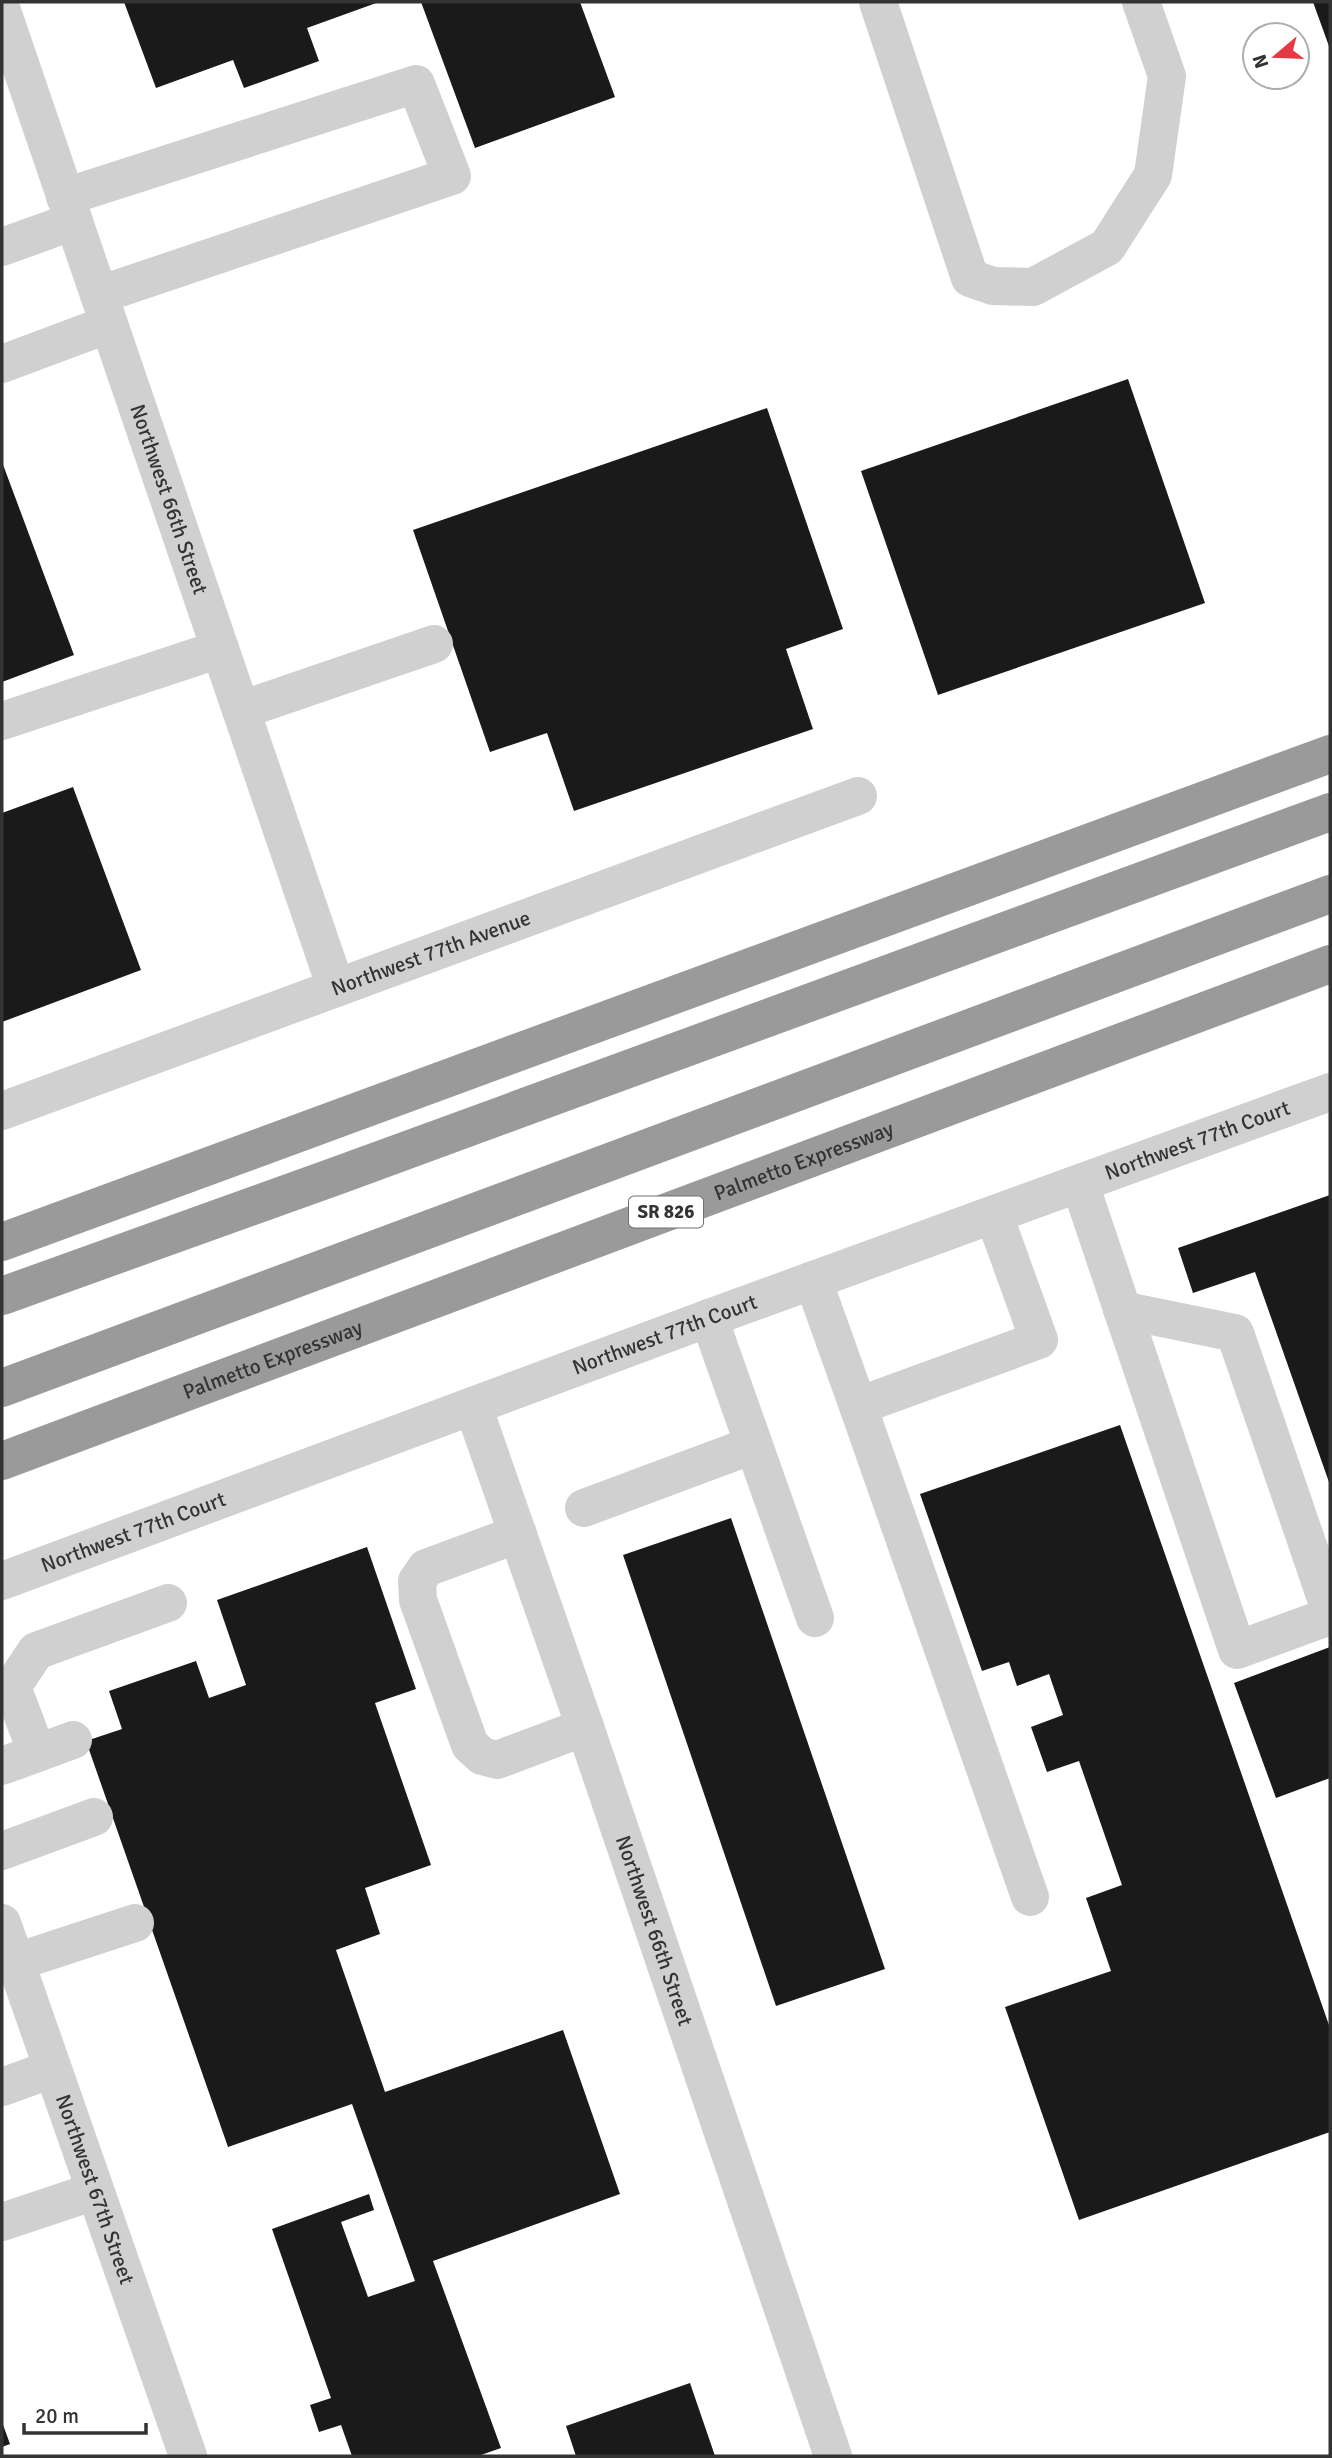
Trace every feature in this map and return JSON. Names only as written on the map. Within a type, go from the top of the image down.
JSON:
[{"type":"highway","points":[[2,1242],[1330,754]]},
{"type":"highway","points":[[2,1296],[1330,812]]},
{"type":"highway","points":[[2,1388],[1330,894]]},
{"type":"highway","name":"Palmetto Expressway","points":[[2,1461],[1330,964]]},
{"type":"street","points":[[878,2],[970,278],[993,286],[1033,287],[1107,247],[1153,175],[1167,76],[1141,2]]},
{"type":"street","name":"Northwest 66th Street","points":[[2,11],[336,988]]},
{"type":"street","points":[[2,247],[69,209],[416,84],[452,176],[104,309],[2,365]]},
{"type":"street","points":[[241,710],[434,644]]},
{"type":"street","points":[[2,721],[220,649]]},
{"type":"street","name":"Northwest 77th Avenue","points":[[2,1111],[858,796]]},
{"type":"street","name":"Northwest 77th Court","points":[[2,1581],[709,1318],[1330,1092]]},
{"type":"street","points":[[1080,1184],[1237,1650],[1330,1616]]},
{"type":"street","points":[[858,1406],[1039,1340],[994,1215]]},
{"type":"street","points":[[813,1280],[1030,1897]]},
{"type":"street","points":[[1122,1310],[1235,1333],[1330,1610]]},
{"type":"street","points":[[709,1318],[752,1446],[816,1618]]},
{"type":"street","name":"Northwest 66th Street","points":[[473,1406],[833,2456]]},
{"type":"street","points":[[584,1508],[752,1446]]},
{"type":"street","points":[[518,1534],[426,1568],[416,1581],[418,1600],[470,1745],[482,1756],[497,1760],[585,1727]]},
{"type":"street","points":[[37,1753],[12,1687],[36,1651],[167,1604]]},
{"type":"street","points":[[2,1766],[73,1740]]},
{"type":"street","points":[[2,1852],[94,1817]]},
{"type":"street","name":"Northwest 67th Street","points":[[2,1923],[95,2191],[177,2453]]},
{"type":"street","points":[[16,1962],[135,1923]]},
{"type":"street","points":[[2,2087],[52,2069]]},
{"type":"street","points":[[2,2222],[95,2191]]},
{"type":"building","points":[[124,2],[379,2],[307,28],[319,61],[244,88],[233,60],[156,88]]},
{"type":"building","points":[[421,2],[580,2],[615,97],[475,148]]},
{"type":"building","points":[[1313,2],[1330,2],[1330,49]]},
{"type":"building","points":[[1128,379],[1205,603],[938,695],[861,471]]},
{"type":"building","points":[[767,408],[843,629],[786,649],[813,729],[574,811],[547,733],[490,752],[413,530]]},
{"type":"building","points":[[2,462],[74,655],[2,682]]},
{"type":"building","points":[[73,787],[141,970],[2,1022],[2,813]]},
{"type":"building","points":[[1330,1195],[1330,1485],[1255,1272],[1193,1293],[1178,1248]]},
{"type":"building","points":[[1120,1425],[1330,2028],[1330,2132],[1079,2220],[1005,2007],[1111,1971],[1086,1898],[1122,1885],[1079,1761],[1047,1772],[1031,1727],[1063,1715],[1049,1674],[1017,1686],[1009,1662],[982,1671],[920,1494]]},
{"type":"building","points":[[731,1518],[885,1969],[776,2006],[623,1555]]},
{"type":"building","points":[[367,1547],[416,1689],[375,1703],[431,1865],[365,1888],[380,1934],[336,1950],[385,2092],[563,2030],[620,2194],[433,2261],[501,2448],[478,2456],[352,2456],[341,2425],[319,2432],[310,2405],[331,2398],[272,2229],[369,2194],[374,2210],[341,2222],[368,2297],[415,2281],[352,2104],[228,2147],[86,1741],[122,1729],[109,1691],[196,1661],[209,1698],[246,1685],[217,1600]]},
{"type":"building","points":[[1330,1647],[1330,1778],[1276,1798],[1234,1683]]},
{"type":"building","points":[[690,2383],[715,2456],[576,2456],[566,2426]]},
{"type":"building","points":[[2,2422],[10,2444],[2,2447]]}]
